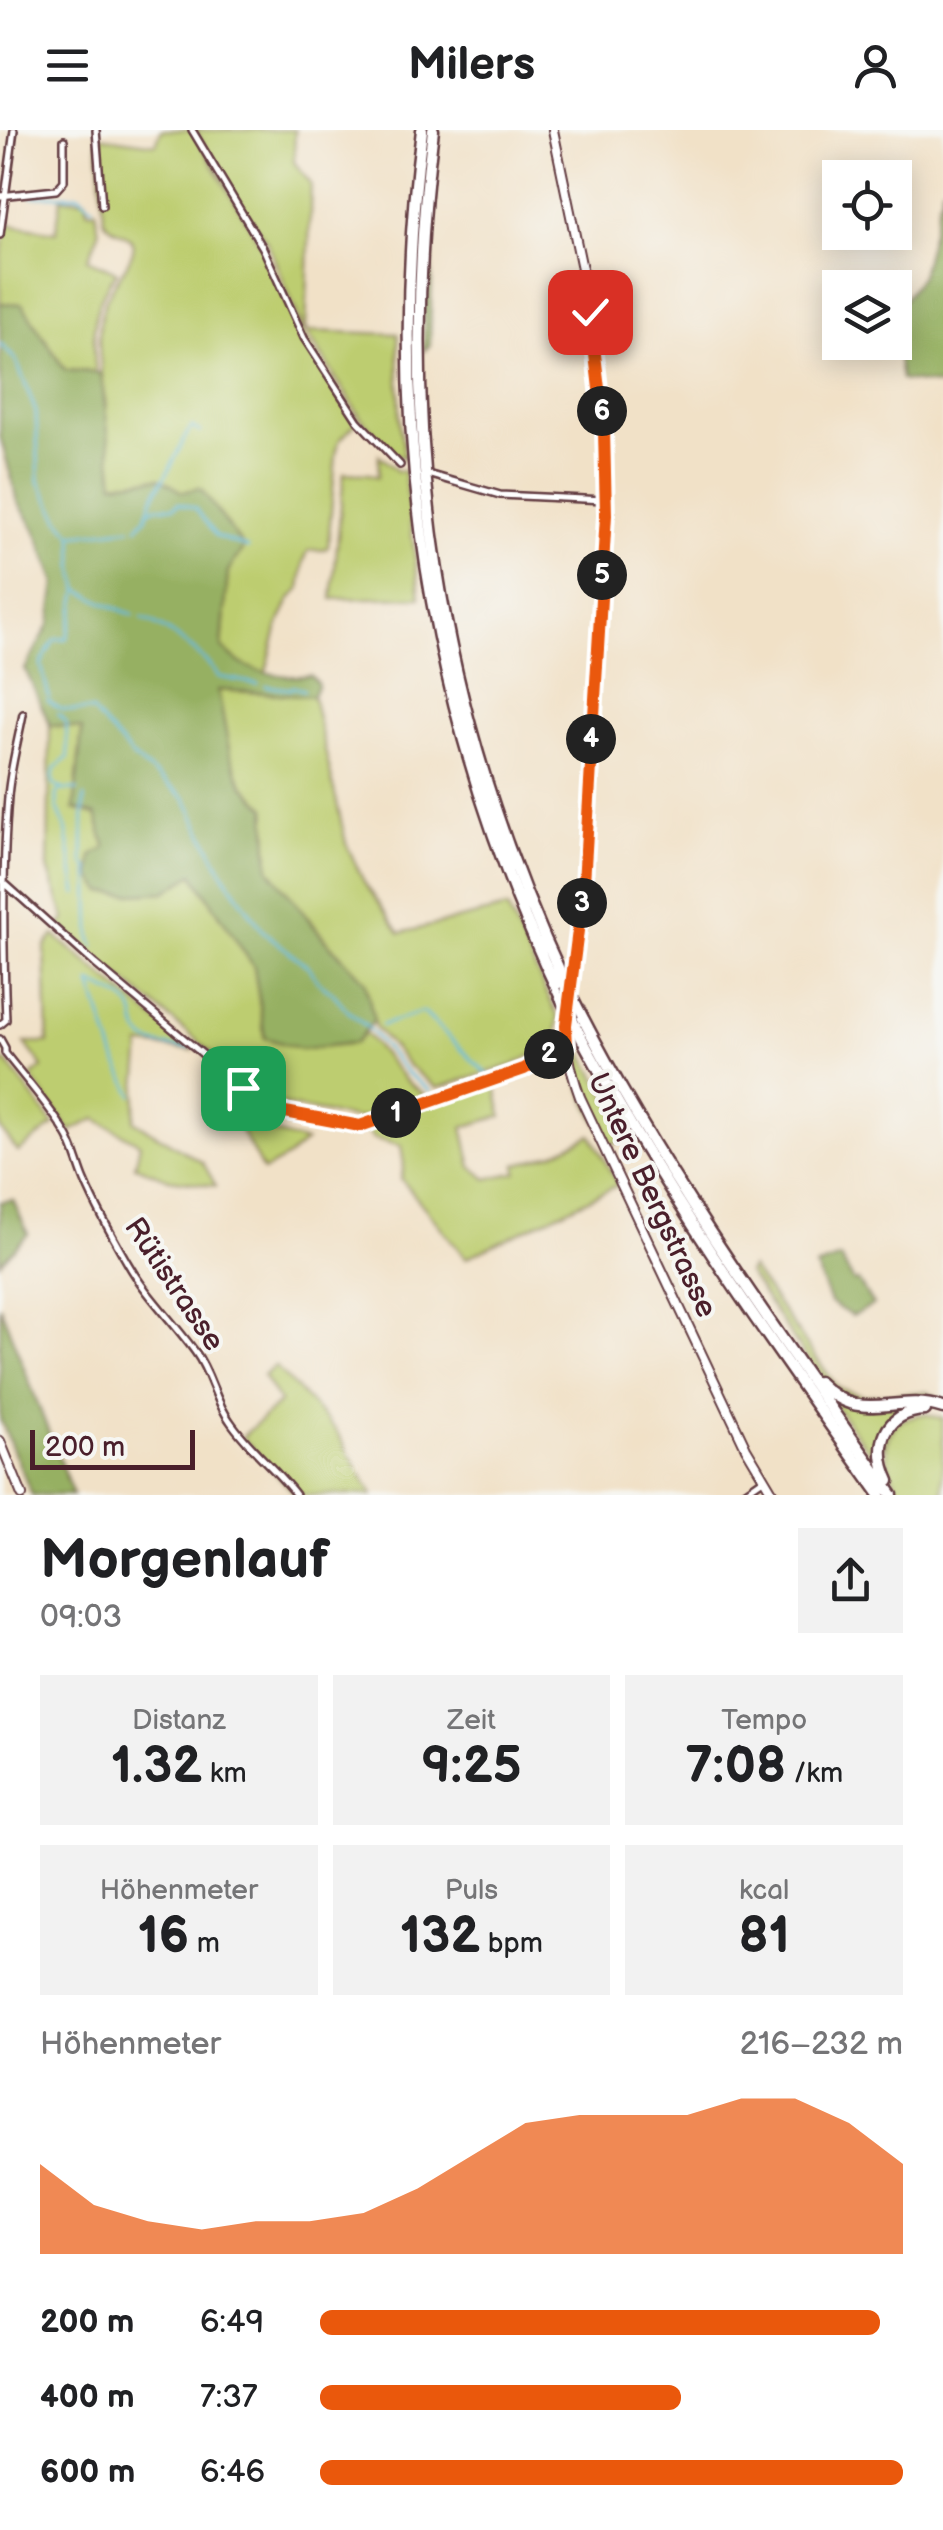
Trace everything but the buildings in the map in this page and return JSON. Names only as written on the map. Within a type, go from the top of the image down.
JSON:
[{"type":"highway","points":[[422,130],[411,247],[408,353],[412,458],[428,587],[447,681],[481,802],[525,918],[568,1001],[722,1252],[894,1495]]},
{"type":"highway","points":[[433,130],[421,251],[418,353],[422,449],[436,572],[456,676],[488,791],[524,889],[566,985],[572,1020],[616,1100],[680,1206],[878,1495]]},
{"type":"highway","points":[[794,1356],[830,1393],[848,1403],[866,1407],[920,1404],[943,1412]]},
{"type":"highway","points":[[894,1495],[882,1462],[881,1446],[888,1428],[915,1411],[943,1412]]},
{"type":"main road","name":"Untere Bergstrasse","points":[[553,130],[590,312],[604,431],[606,500],[584,883],[566,1025],[567,1047],[580,1097],[769,1490]]},
{"type":"main road","points":[[0,1442],[7,1467],[22,1495]]},
{"type":"street","points":[[0,234],[14,130]]},
{"type":"street","points":[[96,130],[102,206]]},
{"type":"street","points":[[192,130],[263,248],[304,338],[358,421],[400,465]]},
{"type":"street","points":[[3,196],[56,190],[64,181],[64,140]]},
{"type":"street","points":[[431,475],[500,495],[606,500]]},
{"type":"street","points":[[0,1026],[6,1020],[2,881],[8,794],[23,714]]},
{"type":"street","points":[[2,881],[238,1084],[280,1111],[360,1126],[524,1069],[567,1047]]},
{"type":"street","name":"Rütistrasse","points":[[0,1039],[5,1048],[2,1056],[64,1130],[95,1204],[128,1264],[208,1372],[222,1410],[296,1495]]},
{"type":"street","points":[[740,1495],[769,1490]]},
{"type":"green space","points":[[161,130],[192,130],[263,248],[304,338],[358,421],[339,441],[328,547],[308,551],[300,589],[278,626],[265,675],[241,668],[222,647],[228,570],[183,492],[159,478],[114,483],[104,442],[101,318],[133,243],[104,220],[97,136],[156,144]]},
{"type":"green space","points":[[195,130],[295,130],[294,162],[311,184],[306,331],[267,242]]},
{"type":"green space","points":[[943,186],[943,386],[901,380],[898,360],[912,360],[912,288],[921,275]]},
{"type":"green space","points":[[431,188],[434,192],[430,345],[424,351],[424,275]]},
{"type":"green space","points":[[61,198],[86,200],[88,211],[96,210],[99,233],[88,259],[117,272],[102,296],[95,319],[96,372],[65,370],[22,304],[0,303],[0,263],[7,224],[56,232]]},
{"type":"green space","points":[[0,303],[22,304],[65,370],[101,373],[114,483],[159,478],[183,492],[200,488],[244,547],[228,571],[222,647],[249,667],[285,676],[310,675],[318,684],[313,696],[218,690],[230,755],[243,785],[266,808],[269,869],[325,940],[365,981],[374,1021],[355,1043],[301,1049],[265,1038],[254,967],[193,874],[165,892],[129,894],[103,892],[91,877],[92,856],[106,848],[96,815],[74,809],[82,729],[50,725],[25,669],[50,623],[56,583],[36,531],[18,502],[0,436]]},
{"type":"green space","points":[[306,331],[398,334],[400,425],[405,458],[396,455],[361,418]]},
{"type":"green space","points":[[379,455],[397,471],[404,470],[420,597],[332,599],[344,473],[378,477]]},
{"type":"green space","points":[[218,690],[313,696],[346,843],[364,882],[400,933],[507,908],[558,1017],[556,1043],[513,1065],[437,1088],[410,1067],[375,1027],[365,981],[269,869],[266,808],[243,785],[230,755]]},
{"type":"green space","points":[[50,725],[82,728],[74,809],[96,815],[106,848],[103,892],[165,892],[193,874],[254,967],[265,1038],[301,1049],[355,1043],[365,1033],[405,1080],[425,1095],[358,1119],[273,1103],[59,927],[65,919],[48,868]]},
{"type":"green space","points":[[54,935],[192,1050],[141,1045],[134,1121],[203,1163],[216,1186],[169,1179],[135,1166],[140,1144],[96,1119],[70,1131],[31,1077],[43,1067],[25,1043],[48,1043],[45,947]]},
{"type":"green space","points":[[573,1036],[630,1136],[609,1146],[578,1078]]},
{"type":"green space","points":[[6,1061],[54,1125],[18,1152],[0,1128],[0,1066]]},
{"type":"green space","points":[[208,1068],[268,1113],[265,1130],[305,1142],[263,1171]]},
{"type":"green space","points":[[495,1081],[502,1116],[463,1127],[472,1167],[487,1179],[517,1172],[516,1165],[591,1135],[618,1185],[466,1258],[401,1179],[401,1146],[372,1138],[366,1127]]},
{"type":"green space","points":[[13,1200],[28,1234],[0,1263],[0,1202]]},
{"type":"green space","points":[[840,1258],[873,1305],[852,1316],[830,1303],[816,1267]]},
{"type":"green space","points":[[751,1268],[838,1388],[864,1396],[927,1392],[943,1400],[943,1405],[922,1398],[865,1403],[841,1396],[805,1356],[748,1273]]},
{"type":"green space","points":[[0,1306],[73,1495],[32,1495],[0,1419]]},
{"type":"green space","points":[[275,1366],[335,1429],[373,1495],[296,1495],[242,1437],[280,1402],[263,1376]]},
{"type":"green space","points":[[830,1399],[913,1407],[903,1412],[875,1460]]},
{"type":"green space","points":[[926,1414],[943,1419],[943,1493],[902,1494],[887,1455],[890,1432],[909,1417]]},
{"type":"waterway","points":[[31,196],[79,195],[93,207]]},
{"type":"waterway","points":[[0,344],[16,360],[36,412],[39,482],[73,535],[79,589],[67,638],[54,640],[41,664],[49,697]]},
{"type":"waterway","points":[[149,510],[192,427],[200,432]]},
{"type":"waterway","points":[[137,527],[148,511],[178,503],[195,508],[216,536],[248,548]]},
{"type":"waterway","points":[[73,535],[131,528]]},
{"type":"waterway","points":[[80,590],[133,615]]},
{"type":"waterway","points":[[142,618],[185,643],[219,677],[258,684]]},
{"type":"waterway","points":[[266,686],[304,690]]},
{"type":"waterway","points":[[48,700],[62,709],[92,711],[134,758],[185,798],[224,875],[263,931],[310,968],[317,981],[367,1027]]},
{"type":"waterway","points":[[58,714],[66,722],[68,758],[55,769],[54,785],[78,790]]},
{"type":"waterway","points":[[62,788],[57,794],[57,807],[66,828],[77,894]]},
{"type":"waterway","points":[[84,797],[83,862],[89,869],[94,946]]},
{"type":"waterway","points":[[91,983],[128,1004],[138,1031],[147,1041],[189,1048]]},
{"type":"waterway","points":[[91,984],[115,1058],[133,1095]]},
{"type":"waterway","points":[[382,1025],[423,1012],[488,1075]]},
{"type":"waterway","points":[[369,1029],[407,1073],[430,1091]]},
{"type":"route","points":[[243,1088],[280,1111],[360,1126],[524,1069],[567,1047],[566,1025],[584,883],[606,515],[606,453],[590,312]]}]
